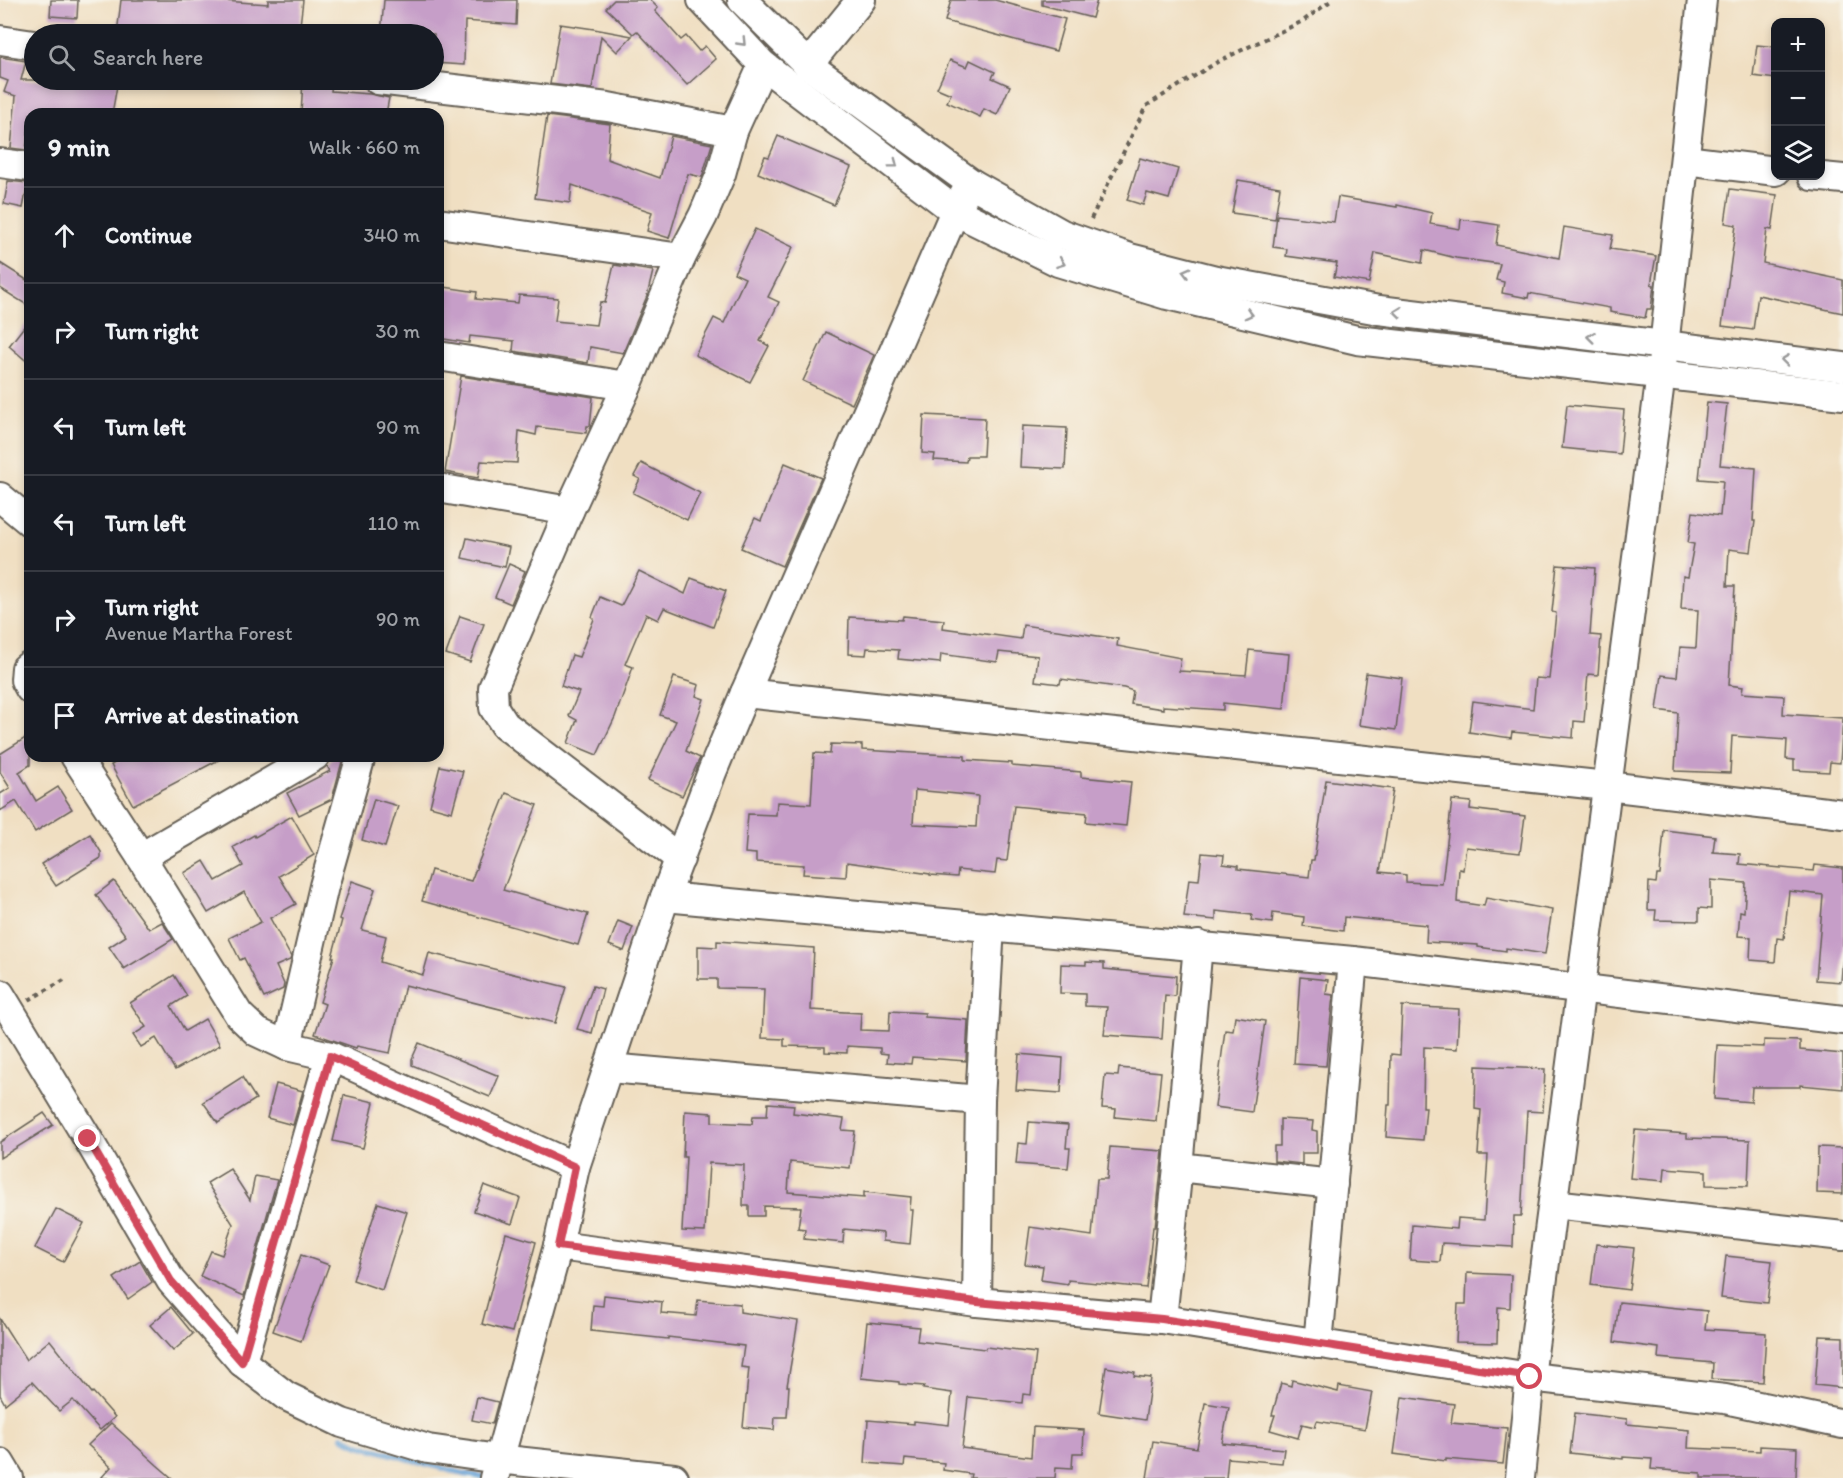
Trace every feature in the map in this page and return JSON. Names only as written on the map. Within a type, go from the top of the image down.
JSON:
[{"type":"street","points":[[702,0],[763,65],[955,211],[1058,262],[1167,295],[1357,340],[1663,360],[1843,367]]},
{"type":"street","points":[[742,0],[808,65],[971,183],[1062,234],[1130,258],[1216,280],[1663,360],[1843,395]]},
{"type":"street","points":[[808,65],[861,0]]},
{"type":"street","points":[[1520,1478],[1530,1377],[1663,360],[1702,0]]},
{"type":"street","points":[[0,40],[24,44]]},
{"type":"street","points":[[680,859],[505,726],[494,708],[493,688],[568,511],[627,386],[681,258],[703,216],[721,174],[733,131],[763,65]]},
{"type":"street","points":[[444,88],[608,107],[733,131]]},
{"type":"street","points":[[1685,160],[1771,170]]},
{"type":"street","points":[[0,164],[24,166]]},
{"type":"street","points":[[1825,177],[1843,179]]},
{"type":"street","points":[[496,1469],[558,1246],[575,1167],[665,897],[745,693],[955,211],[971,183]]},
{"type":"street","points":[[444,224],[681,258]]},
{"type":"street","points":[[444,357],[627,386]]},
{"type":"street","points":[[444,489],[568,511]]},
{"type":"street","points":[[0,497],[24,517]]},
{"type":"street","points":[[745,693],[1843,813]]},
{"type":"street","points":[[79,762],[239,1015],[257,1032],[287,1046],[330,1056],[575,1167]]},
{"type":"street","points":[[141,857],[305,762]]},
{"type":"street","points":[[287,1046],[324,886],[359,762]]},
{"type":"street","points":[[665,897],[1353,961],[1843,1020]]},
{"type":"street","points":[[977,1302],[980,1100],[990,926]]},
{"type":"street","points":[[1162,1319],[1198,945]]},
{"type":"street","points":[[1318,1344],[1353,961]]},
{"type":"street","points":[[5,1003],[171,1281],[242,1362],[286,1396],[342,1423],[496,1469],[658,1477]]},
{"type":"street","points":[[242,1362],[330,1056]]},
{"type":"street","points":[[609,1068],[980,1100]]},
{"type":"street","points":[[1178,1167],[1333,1184]]},
{"type":"street","points":[[1553,1204],[1843,1236]]},
{"type":"street","points":[[558,1246],[977,1302],[1162,1319],[1530,1377],[1725,1399],[1843,1424]]},
{"type":"street","points":[[0,1463],[9,1478]]},
{"type":"path","points":[[1062,234],[1092,219],[1146,106],[1219,61],[1303,21],[1332,0]]},
{"type":"path","points":[[5,1003],[64,980]]},
{"type":"building","points":[[51,0],[78,0],[77,18],[50,16]]},
{"type":"building","points":[[121,0],[210,0],[268,4],[268,0],[303,0],[300,24],[118,24]]},
{"type":"building","points":[[384,0],[517,0],[516,25],[465,21],[464,65],[444,64],[444,24],[382,24]]},
{"type":"building","points":[[614,0],[650,0],[658,8],[655,11],[681,40],[686,36],[699,51],[705,46],[716,59],[687,85],[637,31],[633,34],[606,8]]},
{"type":"building","points":[[951,0],[995,0],[1065,19],[1056,51],[945,21]]},
{"type":"building","points":[[1042,0],[1097,0],[1092,18],[1042,5]]},
{"type":"building","points":[[560,24],[632,36],[617,52],[601,36],[592,89],[550,84]]},
{"type":"building","points":[[1757,45],[1771,46],[1771,78],[1753,76]]},
{"type":"building","points":[[0,57],[24,61],[21,80],[24,80],[24,90],[116,90],[113,108],[24,108],[24,150],[11,148],[16,96],[4,92],[8,81],[0,78]]},
{"type":"building","points":[[950,60],[967,67],[970,60],[995,72],[992,78],[1010,86],[997,115],[984,109],[980,117],[947,102],[951,94],[937,88]]},
{"type":"building","points":[[302,90],[331,90],[389,98],[387,108],[301,108]]},
{"type":"building","points":[[547,116],[610,124],[607,159],[660,178],[671,136],[712,144],[702,177],[688,174],[669,238],[647,231],[652,212],[572,185],[570,203],[535,198]]},
{"type":"building","points":[[778,136],[851,167],[834,205],[758,173],[765,156],[769,157]]},
{"type":"building","points":[[1140,158],[1178,169],[1169,199],[1147,193],[1143,205],[1127,200]]},
{"type":"building","points":[[1238,180],[1280,187],[1275,219],[1232,213]]},
{"type":"building","points":[[8,181],[24,183],[23,208],[4,204]]},
{"type":"building","points":[[1730,189],[1777,195],[1772,230],[1767,229],[1763,263],[1843,280],[1843,313],[1758,295],[1753,330],[1722,326],[1736,225],[1725,223]]},
{"type":"building","points":[[1338,197],[1397,207],[1397,205],[1432,213],[1430,224],[1460,229],[1461,219],[1499,225],[1496,245],[1559,258],[1564,227],[1613,235],[1610,249],[1656,256],[1651,284],[1654,285],[1651,309],[1647,309],[1645,318],[1610,312],[1610,308],[1529,293],[1528,298],[1502,293],[1504,282],[1496,280],[1500,264],[1456,258],[1424,250],[1422,263],[1375,253],[1369,283],[1334,277],[1337,263],[1286,256],[1287,249],[1273,247],[1277,215],[1334,222]]},
{"type":"building","points":[[755,229],[793,247],[768,297],[779,302],[760,341],[769,346],[750,382],[695,355],[714,318],[724,323],[745,278],[734,273]]},
{"type":"building","points":[[0,263],[24,278],[24,303],[0,288]]},
{"type":"building","points":[[614,265],[653,271],[647,296],[623,353],[590,347],[588,363],[513,351],[514,341],[470,336],[469,343],[444,339],[444,287],[477,292],[476,299],[518,303],[519,295],[558,298],[555,321],[596,325],[600,302],[605,303]]},
{"type":"building","points":[[24,327],[24,359],[9,346]]},
{"type":"building","points":[[826,332],[874,355],[852,404],[803,381]]},
{"type":"building","points":[[461,376],[593,397],[590,426],[587,426],[586,433],[537,427],[536,435],[519,431],[517,463],[481,461],[478,478],[445,472]]},
{"type":"building","points":[[1707,402],[1727,404],[1720,465],[1756,468],[1753,521],[1755,521],[1751,552],[1729,549],[1727,586],[1735,586],[1729,685],[1743,687],[1742,693],[1784,696],[1783,714],[1843,718],[1840,763],[1830,762],[1829,772],[1794,770],[1794,760],[1786,759],[1787,740],[1732,736],[1730,773],[1675,771],[1678,713],[1657,710],[1662,675],[1677,677],[1680,647],[1696,648],[1698,610],[1681,609],[1683,576],[1688,577],[1694,544],[1688,543],[1693,512],[1720,516],[1723,481],[1699,479]]},
{"type":"building","points":[[1567,405],[1624,410],[1620,454],[1562,448]]},
{"type":"building","points":[[924,415],[985,418],[983,456],[967,456],[966,462],[934,460],[935,454],[922,453]]},
{"type":"building","points":[[1022,426],[1067,428],[1065,469],[1020,467]]},
{"type":"building","points":[[641,463],[700,493],[687,520],[633,493],[640,479],[634,476]]},
{"type":"building","points":[[785,463],[821,478],[782,566],[741,548],[755,518],[761,521]]},
{"type":"building","points":[[467,538],[509,547],[505,567],[462,558]]},
{"type":"building","points":[[509,564],[525,571],[511,604],[495,597]]},
{"type":"building","points":[[1557,565],[1595,568],[1590,635],[1601,636],[1598,675],[1588,674],[1584,722],[1574,721],[1573,738],[1512,732],[1511,738],[1469,732],[1473,701],[1533,709],[1536,678],[1549,679],[1556,613],[1552,612]]},
{"type":"building","points":[[639,571],[685,594],[691,578],[726,591],[713,627],[664,608],[658,620],[646,614],[625,664],[633,667],[615,717],[597,755],[568,743],[577,720],[569,716],[579,692],[561,686],[572,655],[579,657],[600,597],[621,606]]},
{"type":"building","points":[[460,616],[484,624],[470,662],[446,654]]},
{"type":"building","points":[[903,616],[944,620],[943,628],[1021,639],[1023,625],[1118,639],[1117,646],[1181,658],[1179,671],[1246,675],[1249,650],[1289,654],[1284,709],[1223,703],[1223,710],[1163,706],[1163,709],[1131,704],[1133,691],[1124,688],[1061,679],[1060,684],[1035,681],[1038,656],[999,652],[997,662],[941,654],[940,663],[898,659],[899,650],[867,648],[866,655],[848,654],[849,617],[902,620]]},
{"type":"building","points":[[1366,673],[1402,678],[1396,730],[1359,725]]},
{"type":"building","points":[[674,677],[699,685],[696,696],[704,699],[686,751],[700,758],[682,796],[648,780],[676,721],[660,715]]},
{"type":"building","points":[[24,739],[24,762],[30,762],[30,765],[19,772],[36,801],[58,787],[72,809],[35,832],[16,801],[0,811],[0,794],[10,788],[0,772],[0,754]]},
{"type":"building","points":[[831,744],[862,745],[862,750],[965,756],[965,760],[1012,763],[1012,766],[1081,772],[1081,777],[1131,782],[1126,826],[1086,822],[1087,813],[1014,806],[1007,861],[997,860],[995,874],[958,870],[957,877],[930,875],[847,862],[846,877],[803,874],[804,865],[756,862],[756,854],[745,853],[748,814],[776,815],[777,802],[811,804],[814,753],[830,754]],"holes":[[[915,790],[978,796],[976,827],[913,824]]]},
{"type":"building","points":[[116,762],[215,762],[133,805],[111,765]]},
{"type":"building","points":[[329,762],[342,762],[332,799],[299,815],[287,793],[330,771],[327,766]]},
{"type":"building","points":[[440,766],[463,771],[452,812],[430,806]]},
{"type":"building","points":[[1326,780],[1393,789],[1380,872],[1406,875],[1406,882],[1442,884],[1452,800],[1471,802],[1470,809],[1525,816],[1520,853],[1466,847],[1463,870],[1459,869],[1457,902],[1484,906],[1486,898],[1552,910],[1545,954],[1506,948],[1506,951],[1478,947],[1478,945],[1426,942],[1427,925],[1344,917],[1343,931],[1303,926],[1304,917],[1273,913],[1272,923],[1251,920],[1252,915],[1216,911],[1216,920],[1184,917],[1189,879],[1199,880],[1202,853],[1224,855],[1223,864],[1238,866],[1238,869],[1309,877],[1311,860],[1314,860]]},
{"type":"building","points":[[506,793],[537,805],[503,890],[588,914],[578,945],[422,901],[431,870],[471,881]]},
{"type":"building","points":[[374,799],[398,806],[385,847],[362,840]]},
{"type":"building","points":[[292,816],[314,855],[279,876],[296,904],[270,918],[291,957],[290,960],[276,966],[284,984],[283,989],[264,998],[244,958],[240,960],[229,938],[261,922],[244,892],[208,913],[184,873],[204,861],[216,881],[243,866],[233,847]]},
{"type":"building","points":[[1664,830],[1715,836],[1713,852],[1740,854],[1739,864],[1814,871],[1815,865],[1843,868],[1841,982],[1816,980],[1823,895],[1789,891],[1784,939],[1777,938],[1775,962],[1750,960],[1751,937],[1738,936],[1740,911],[1744,912],[1746,883],[1711,880],[1711,909],[1699,908],[1699,921],[1655,920],[1656,910],[1648,910],[1649,882],[1656,883],[1657,875],[1660,875]]},
{"type":"building","points":[[90,834],[101,852],[101,858],[56,886],[41,864]]},
{"type":"building","points":[[114,881],[149,929],[162,922],[173,939],[124,969],[109,947],[126,936],[96,895]]},
{"type":"building","points":[[352,881],[375,889],[362,930],[386,936],[380,962],[423,975],[429,953],[566,987],[555,1023],[405,985],[390,1053],[357,1046],[356,1048],[315,1034],[325,1004],[320,1002],[334,957],[332,957],[342,920],[339,919]]},
{"type":"building","points":[[618,921],[633,927],[624,951],[609,945]]},
{"type":"building","points":[[717,941],[814,948],[811,1010],[861,1013],[860,1030],[889,1031],[890,1011],[925,1013],[925,1017],[968,1020],[966,1061],[912,1057],[911,1064],[887,1062],[888,1054],[880,1053],[880,1048],[847,1046],[847,1053],[825,1052],[825,1047],[784,1046],[784,1039],[762,1038],[764,989],[717,988],[717,979],[698,979],[698,946],[717,947]]},
{"type":"building","points":[[1086,962],[1104,963],[1104,969],[1176,976],[1175,996],[1165,995],[1162,1039],[1104,1035],[1107,1007],[1085,1006],[1085,994],[1060,993],[1061,964],[1086,965]]},
{"type":"building","points":[[174,975],[187,996],[171,1006],[185,1031],[205,1019],[220,1045],[175,1070],[156,1038],[141,1047],[133,1035],[146,1027],[130,1003]]},
{"type":"building","points":[[1300,977],[1328,980],[1326,994],[1333,995],[1326,1066],[1294,1064]]},
{"type":"building","points":[[593,986],[603,989],[592,1033],[577,1029]]},
{"type":"building","points":[[1402,1006],[1459,1009],[1457,1049],[1424,1047],[1423,1107],[1426,1107],[1423,1140],[1386,1137],[1388,1105],[1390,1105],[1391,1054],[1400,1055]]},
{"type":"building","points":[[1235,1016],[1265,1021],[1252,1112],[1215,1107],[1225,1030],[1233,1031]]},
{"type":"building","points":[[1764,1040],[1800,1041],[1800,1050],[1843,1054],[1843,1089],[1800,1085],[1800,1087],[1752,1087],[1751,1102],[1714,1099],[1717,1045],[1764,1047]]},
{"type":"building","points":[[419,1043],[499,1076],[490,1097],[412,1065],[412,1059]]},
{"type":"building","points":[[1019,1054],[1063,1058],[1061,1093],[1016,1090]]},
{"type":"building","points":[[1476,1066],[1545,1069],[1543,1112],[1527,1111],[1521,1216],[1514,1216],[1513,1247],[1442,1243],[1440,1262],[1410,1260],[1412,1225],[1457,1229],[1458,1218],[1484,1220],[1488,1155],[1478,1155],[1481,1110],[1475,1109]]},
{"type":"building","points":[[1119,1068],[1161,1072],[1156,1121],[1115,1117],[1116,1109],[1102,1108],[1105,1075],[1118,1076]]},
{"type":"building","points":[[242,1077],[256,1099],[218,1123],[203,1102]]},
{"type":"building","points":[[276,1084],[303,1091],[293,1125],[267,1118]]},
{"type":"building","points":[[344,1095],[374,1102],[363,1148],[333,1141]]},
{"type":"building","points":[[768,1103],[794,1105],[793,1113],[844,1119],[842,1130],[855,1131],[850,1168],[790,1162],[788,1192],[864,1198],[864,1192],[911,1197],[910,1210],[913,1210],[910,1244],[883,1241],[883,1233],[844,1229],[843,1243],[804,1239],[805,1229],[798,1228],[801,1207],[764,1206],[764,1216],[749,1216],[749,1206],[743,1206],[744,1165],[709,1163],[705,1232],[682,1231],[686,1157],[683,1157],[685,1111],[712,1113],[712,1122],[752,1124],[753,1116],[767,1116]]},
{"type":"building","points":[[44,1113],[53,1125],[0,1158],[0,1142]]},
{"type":"building","points":[[1280,1119],[1313,1121],[1312,1130],[1317,1131],[1317,1153],[1302,1153],[1302,1164],[1274,1161],[1274,1146],[1280,1146]]},
{"type":"building","points":[[1029,1122],[1068,1125],[1066,1148],[1070,1148],[1068,1168],[1016,1164],[1018,1143],[1027,1144]]},
{"type":"building","points":[[1635,1130],[1687,1134],[1687,1138],[1750,1140],[1748,1186],[1706,1185],[1706,1171],[1665,1168],[1664,1181],[1630,1178]]},
{"type":"building","points":[[1110,1147],[1163,1151],[1146,1288],[1068,1280],[1068,1284],[1041,1280],[1043,1266],[1025,1264],[1030,1227],[1092,1236],[1097,1179],[1107,1179]]},
{"type":"building","points":[[1818,1147],[1843,1148],[1843,1194],[1817,1193]]},
{"type":"building","points":[[230,1169],[250,1200],[255,1176],[277,1180],[244,1296],[200,1276],[211,1251],[222,1255],[233,1224],[207,1183]]},
{"type":"building","points":[[484,1185],[520,1198],[512,1224],[474,1211]]},
{"type":"building","points":[[378,1203],[407,1212],[382,1290],[353,1280]]},
{"type":"building","points":[[56,1209],[84,1223],[63,1262],[35,1248]]},
{"type":"building","points":[[506,1233],[536,1242],[512,1332],[482,1324]]},
{"type":"building","points":[[1596,1244],[1634,1248],[1629,1290],[1591,1285]]},
{"type":"building","points":[[301,1255],[329,1265],[301,1341],[273,1331]]},
{"type":"building","points":[[1726,1256],[1772,1261],[1767,1303],[1721,1298]]},
{"type":"building","points":[[140,1261],[152,1282],[128,1299],[114,1278]]},
{"type":"building","points":[[1467,1273],[1511,1275],[1510,1308],[1498,1307],[1497,1343],[1456,1342],[1458,1304],[1466,1304]]},
{"type":"building","points":[[604,1295],[662,1302],[661,1313],[696,1316],[698,1300],[740,1304],[740,1312],[798,1321],[787,1386],[789,1386],[787,1417],[775,1417],[774,1430],[743,1427],[749,1368],[741,1367],[744,1346],[591,1331],[593,1305],[603,1306]]},
{"type":"building","points":[[1619,1302],[1707,1311],[1705,1329],[1766,1333],[1763,1382],[1712,1379],[1713,1363],[1658,1358],[1659,1348],[1614,1342]]},
{"type":"building","points":[[171,1307],[193,1334],[173,1351],[150,1325]]},
{"type":"building","points":[[0,1319],[26,1360],[50,1340],[92,1393],[115,1417],[100,1430],[73,1400],[59,1411],[32,1382],[5,1404],[0,1395]]},
{"type":"building","points":[[867,1322],[919,1327],[917,1341],[1036,1353],[1031,1395],[1023,1394],[1022,1403],[968,1397],[962,1448],[1031,1457],[1033,1427],[1084,1430],[1083,1453],[1073,1453],[1072,1468],[1056,1467],[1055,1478],[970,1478],[971,1474],[943,1470],[944,1463],[905,1459],[904,1466],[865,1463],[868,1420],[914,1424],[914,1421],[949,1425],[952,1393],[923,1389],[924,1386],[861,1378]]},
{"type":"building","points":[[1819,1336],[1843,1337],[1843,1388],[1815,1385]]},
{"type":"building","points":[[1106,1367],[1135,1372],[1134,1376],[1151,1378],[1145,1420],[1099,1413]]},
{"type":"building","points":[[1292,1380],[1338,1392],[1339,1386],[1372,1392],[1365,1429],[1317,1421],[1315,1427],[1302,1424],[1298,1438],[1270,1430],[1281,1383],[1291,1386]]},
{"type":"building","points":[[477,1397],[498,1402],[492,1424],[472,1420]]},
{"type":"building","points":[[1402,1397],[1454,1404],[1451,1423],[1507,1428],[1503,1464],[1446,1459],[1446,1461],[1394,1454]]},
{"type":"building","points":[[1205,1403],[1229,1407],[1222,1443],[1284,1449],[1282,1463],[1228,1458],[1226,1478],[1147,1478],[1153,1441],[1197,1448]]},
{"type":"building","points":[[1575,1413],[1627,1419],[1627,1424],[1689,1430],[1688,1448],[1760,1451],[1760,1446],[1797,1448],[1796,1478],[1701,1478],[1701,1473],[1651,1469],[1652,1459],[1623,1457],[1623,1459],[1570,1453]]},
{"type":"building","points":[[111,1423],[172,1478],[101,1478],[111,1467],[88,1445]]},
{"type":"waterway","points":[[343,1437],[359,1445],[464,1474],[486,1477]]},
{"type":"route","points":[[88,1139],[171,1281],[242,1362],[330,1056],[383,1082],[575,1167],[558,1246],[977,1302],[1162,1319],[1530,1377]]}]
